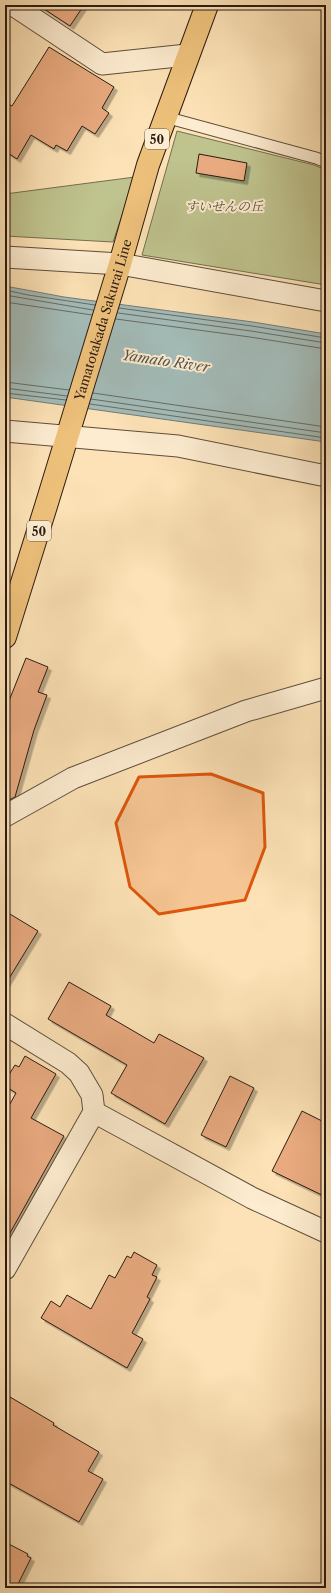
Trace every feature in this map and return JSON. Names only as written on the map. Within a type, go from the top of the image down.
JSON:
[{"type":"main road","name":"Yamatotakada Sakurai Line","points":[[5,637],[118,270],[148,165],[187,55],[207,5]]},
{"type":"street","points":[[13,5],[102,64],[187,55]]},
{"type":"street","points":[[5,257],[118,270],[326,301]]},
{"type":"street","points":[[5,431],[69,430],[178,446],[326,476]]},
{"type":"street","points":[[5,816],[73,778],[87,772],[246,711],[326,688]]},
{"type":"street","points":[[5,1024],[68,1063],[79,1073],[92,1096],[94,1112],[5,1269]]},
{"type":"street","points":[[94,1112],[252,1198],[326,1232]]},
{"type":"lane","points":[[165,117],[326,162]]},
{"type":"highlighted area","points":[[211,774],[263,793],[265,847],[245,900],[159,914],[130,887],[116,823],[139,777]]},
{"type":"green space","name":"すいせんの丘","points":[[177,131],[314,165],[326,170],[326,285],[142,255]]},
{"type":"green space","points":[[135,177],[113,242],[5,236],[5,194]]},
{"type":"water","name":"Yamato River","points":[[5,286],[64,297],[253,322],[326,334],[326,442],[5,397]]},
{"type":"building","points":[[38,5],[84,5],[70,26]]},
{"type":"building","points":[[49,47],[114,87],[102,108],[109,113],[95,134],[82,126],[67,151],[56,145],[54,149],[31,135],[17,159],[5,151],[5,102],[12,106]]},
{"type":"building","points":[[199,154],[247,163],[244,181],[196,173]]},
{"type":"building","points":[[26,658],[48,667],[38,692],[47,695],[34,730],[15,797],[5,802],[5,711]]},
{"type":"building","points":[[5,911],[38,931],[5,985]]},
{"type":"building","points":[[69,982],[111,1006],[106,1015],[154,1043],[159,1034],[204,1058],[165,1124],[111,1093],[127,1065],[48,1019]]},
{"type":"building","points":[[25,1056],[56,1074],[31,1118],[64,1136],[5,1242],[5,1113],[16,1093],[5,1086],[5,1081],[15,1065],[19,1067]]},
{"type":"building","points":[[230,1076],[254,1088],[226,1147],[201,1135]]},
{"type":"building","points":[[302,1111],[326,1123],[326,1197],[272,1171]]},
{"type":"building","points":[[134,1252],[157,1265],[152,1275],[157,1277],[147,1297],[150,1299],[132,1333],[143,1339],[127,1368],[41,1318],[51,1301],[60,1307],[67,1295],[91,1309],[109,1275],[115,1278],[127,1256],[131,1258]]},
{"type":"building","points":[[5,1394],[99,1452],[88,1471],[103,1479],[79,1522],[5,1481]]},
{"type":"building","points":[[5,1542],[28,1554],[27,1556],[31,1558],[16,1588],[5,1588]]}]
